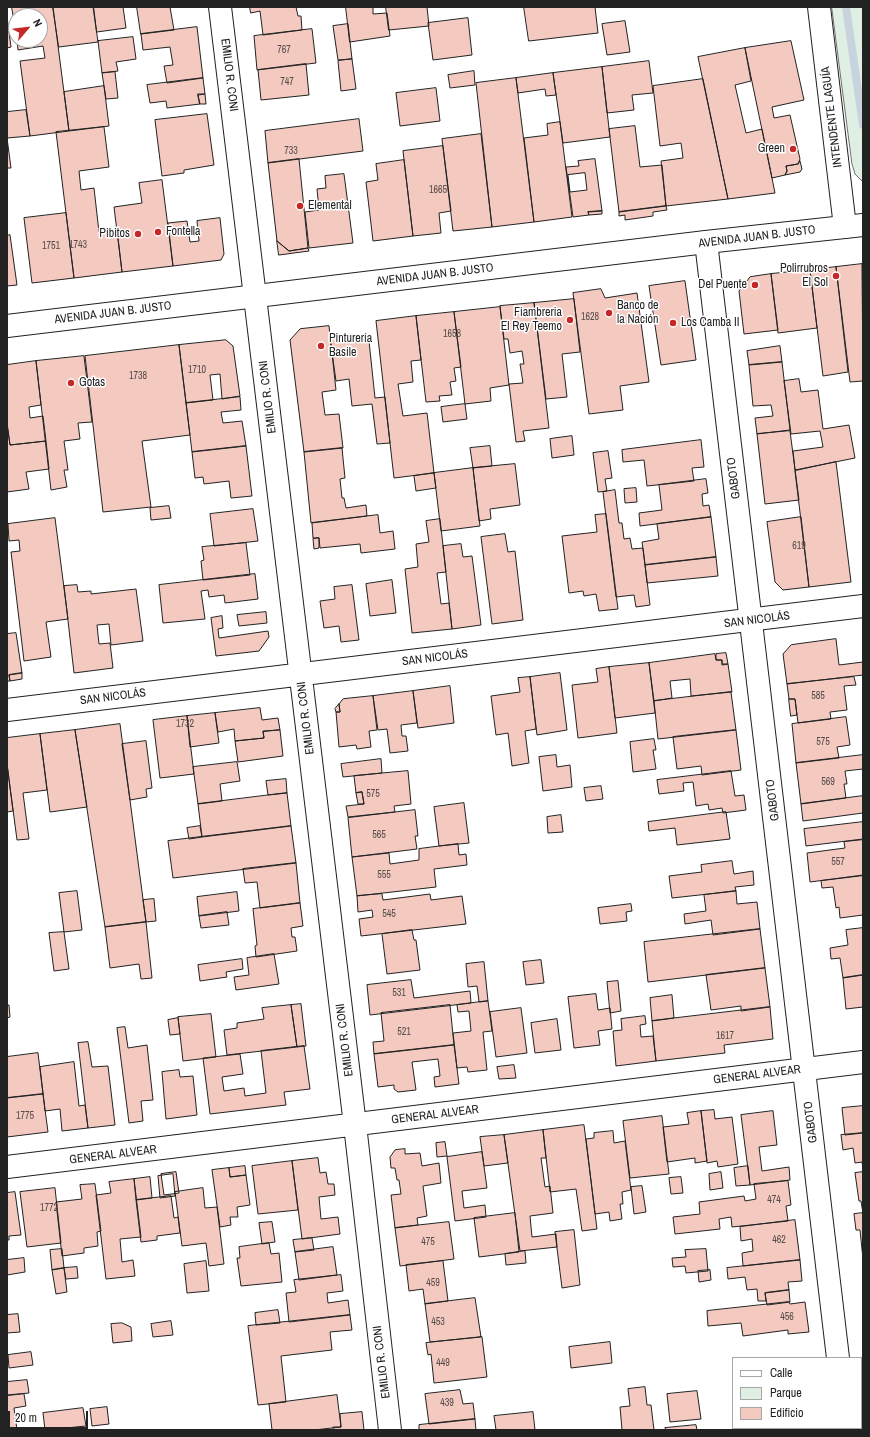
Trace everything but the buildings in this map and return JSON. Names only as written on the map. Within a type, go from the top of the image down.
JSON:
[{"type":"street","name":"EMILIO R. CONI","points":[[220,7],[355,1125],[390,1430]]},
{"type":"street","name":"INTENDENTE LAGUÍA","points":[[819,7],[854,226]]},
{"type":"street","name":"AVENIDA JUAN B. JUSTO","points":[[7,326],[706,242],[854,226]]},
{"type":"street","name":"GABOTO","points":[[706,242],[838,1357]]},
{"type":"street","name":"SAN NICOLÁS","points":[[7,710],[751,621],[863,606]]},
{"type":"street","name":"GENERAL ALVEAR","points":[[7,1168],[863,1062]]},
{"type":"green space","points":[[832,7],[863,7],[863,182],[855,174],[852,164]]},
{"type":"waterway","points":[[846,7],[863,125]]},
{"type":"place","name":"Green","points":[[793,149]]},
{"type":"place","name":"Elemental","points":[[300,206]]},
{"type":"place","name":"Fontella","points":[[158,232]]},
{"type":"place","name":"Pibitos","points":[[138,234]]},
{"type":"place","name":"Polirrubros El Sol","points":[[836,276]]},
{"type":"place","name":"Del Puente","points":[[755,285]]},
{"type":"place","name":"Banco de la Nación","points":[[609,313]]},
{"type":"place","name":"Fiambreria El Rey Teemo","points":[[570,320]]},
{"type":"place","name":"Los Camba II","points":[[673,323]]},
{"type":"place","name":"Pinturería Basile","points":[[321,346]]},
{"type":"place","name":"Gotas","points":[[71,383]]}]
